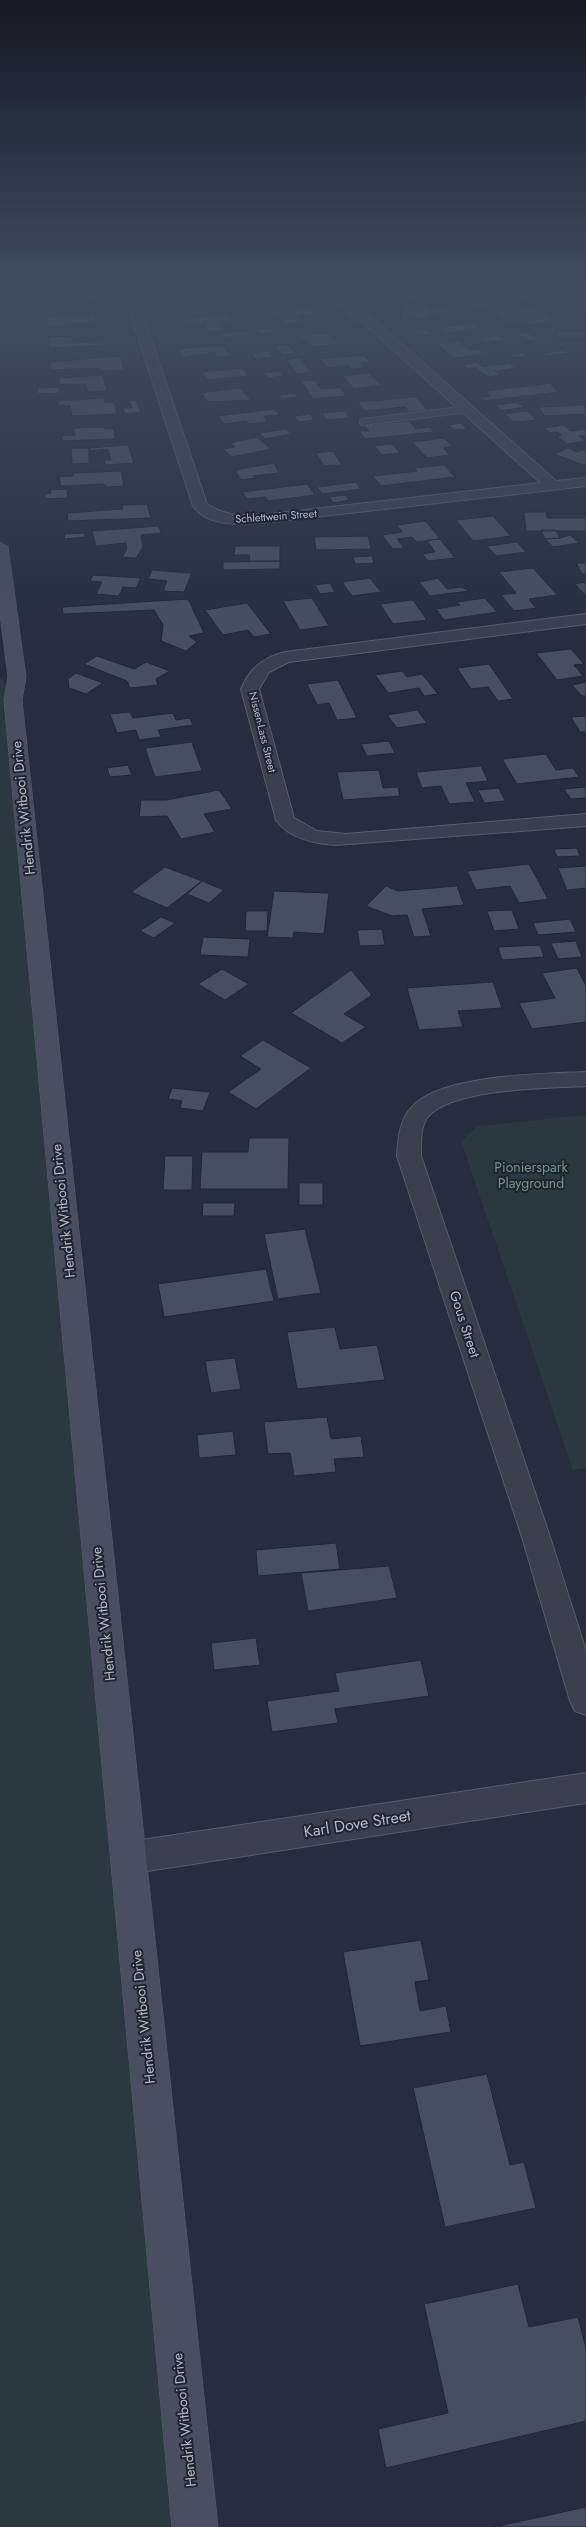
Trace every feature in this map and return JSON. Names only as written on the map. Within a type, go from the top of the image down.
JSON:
[{"type":"main road","name":"Hendrik Witbooi Drive","points":[[0,547],[16,677],[6,688],[128,1858],[195,2527]]},
{"type":"street","name":"Schlettwein Street","points":[[166,406],[200,506],[216,517],[240,520],[279,517],[586,482]]},
{"type":"street","points":[[465,406],[552,485]]},
{"type":"street","name":"Nissen-Lass Street","points":[[586,619],[285,657],[265,666],[254,677],[250,689],[285,820],[297,830],[313,837],[331,840],[357,839],[586,820]]},
{"type":"street","name":"Gous Street","points":[[586,1079],[465,1090],[440,1099],[420,1112],[411,1133],[409,1156],[536,1537],[586,1701]]},
{"type":"street","name":"Karl Dove Street","points":[[128,1858],[586,1788]]},
{"type":"lane","points":[[363,422],[468,409]]},
{"type":"green space","points":[[0,675],[13,700],[195,2527],[0,2527]]},
{"type":"green space","name":"Pionierspark Playground","points":[[586,1115],[586,1468],[573,1470],[461,1141],[478,1126]]},
{"type":"building","points":[[70,406],[115,406],[117,414],[72,416]]},
{"type":"building","points":[[131,406],[138,406],[141,412],[125,414],[123,408],[132,408]]},
{"type":"building","points":[[361,406],[424,406],[427,410],[409,412],[405,407],[364,411]]},
{"type":"building","points":[[497,406],[524,407],[502,411]]},
{"type":"building","points":[[585,406],[586,414],[544,416],[539,407]]},
{"type":"building","points":[[275,409],[279,415],[264,416],[268,422],[248,424],[246,421],[224,424],[218,416]]},
{"type":"building","points":[[346,411],[350,418],[326,420],[322,413]]},
{"type":"building","points":[[527,411],[536,420],[513,422],[505,414]]},
{"type":"building","points":[[310,414],[314,420],[299,422],[294,416]]},
{"type":"building","points":[[409,421],[416,429],[430,427],[434,432],[365,439],[359,431],[369,431],[364,425]]},
{"type":"building","points":[[461,423],[467,429],[454,430],[449,425]]},
{"type":"building","points":[[564,425],[571,431],[586,429],[586,435],[579,436],[586,441],[567,444],[557,436],[562,435],[557,432],[550,433],[544,428]]},
{"type":"building","points":[[103,427],[114,429],[115,439],[62,441],[61,436],[75,435],[74,428]]},
{"type":"building","points":[[286,429],[291,434],[265,439],[259,433]]},
{"type":"building","points":[[257,437],[271,449],[232,457],[223,449],[235,447],[230,443]]},
{"type":"building","points":[[444,438],[452,446],[443,448],[450,455],[427,458],[412,442]]},
{"type":"building","points":[[392,444],[400,453],[382,455],[374,446]]},
{"type":"building","points":[[128,445],[134,463],[106,465],[104,460],[111,460],[108,449],[90,451],[89,448]]},
{"type":"building","points":[[71,448],[89,448],[89,463],[72,464]]},
{"type":"building","points":[[568,448],[577,452],[586,449],[586,466],[554,454]]},
{"type":"building","points":[[333,451],[342,465],[324,466],[316,453]]},
{"type":"building","points":[[274,463],[279,473],[253,476],[255,478],[241,480],[235,470]]},
{"type":"building","points":[[444,465],[455,477],[381,486],[373,476],[417,471],[414,468]]},
{"type":"building","points":[[121,471],[124,486],[107,487],[103,484],[61,486],[59,477],[73,476],[73,473]]},
{"type":"building","points":[[356,482],[361,489],[322,494],[317,487]]},
{"type":"building","points":[[307,484],[315,495],[268,501],[265,497],[247,499],[242,492]]},
{"type":"building","points":[[67,489],[68,498],[45,499],[45,494],[51,493],[50,490]]},
{"type":"building","points":[[345,495],[349,500],[333,503],[329,497]]},
{"type":"building","points":[[147,504],[151,518],[68,521],[67,513],[123,509],[122,505]]},
{"type":"building","points":[[524,512],[546,512],[547,518],[586,518],[586,531],[526,531]]},
{"type":"building","points":[[493,516],[511,536],[473,541],[456,520]]},
{"type":"building","points":[[426,521],[440,539],[417,542],[412,537],[397,539],[404,548],[393,549],[382,535],[402,532],[397,525]]},
{"type":"building","points":[[159,526],[161,533],[141,535],[143,547],[136,558],[122,557],[127,549],[126,543],[96,546],[92,531]]},
{"type":"building","points":[[541,530],[556,530],[560,538],[545,539]]},
{"type":"building","points":[[84,533],[85,537],[65,539],[64,534]]},
{"type":"building","points":[[570,535],[579,543],[553,547],[545,539],[560,538]]},
{"type":"building","points":[[368,536],[371,549],[316,550],[314,537]]},
{"type":"building","points":[[440,539],[455,558],[428,561],[422,554],[435,552],[427,540]]},
{"type":"building","points":[[517,542],[526,552],[496,556],[487,546]]},
{"type":"building","points":[[235,546],[280,546],[280,561],[249,561],[250,555],[234,555]]},
{"type":"building","points":[[372,556],[374,563],[355,564],[353,557]]},
{"type":"building","points":[[280,561],[280,569],[223,570],[223,562]]},
{"type":"building","points":[[576,563],[586,563],[586,574],[582,574]]},
{"type":"building","points":[[533,568],[557,595],[529,599],[536,608],[514,611],[501,595],[516,593],[499,572]]},
{"type":"building","points":[[152,570],[192,573],[184,592],[163,591],[167,581],[148,579]]},
{"type":"building","points":[[93,575],[141,578],[136,588],[123,587],[119,596],[96,594],[102,582],[90,581]]},
{"type":"building","points":[[370,578],[381,592],[352,596],[342,582]]},
{"type":"building","points":[[438,578],[447,589],[461,587],[469,591],[430,596],[419,582]]},
{"type":"building","points":[[586,582],[586,596],[575,584]]},
{"type":"building","points":[[330,583],[335,592],[320,594],[315,585]]},
{"type":"building","points":[[312,598],[329,626],[300,630],[283,601]]},
{"type":"building","points":[[485,598],[497,612],[444,620],[436,609],[460,605],[457,602]]},
{"type":"building","points":[[188,599],[204,633],[189,636],[197,642],[186,651],[161,641],[163,625],[154,610],[63,614],[62,607]]},
{"type":"building","points":[[413,600],[427,620],[393,624],[380,604]]},
{"type":"building","points":[[247,603],[271,634],[254,637],[248,630],[223,635],[205,610]]},
{"type":"building","points":[[571,649],[584,664],[574,665],[583,676],[557,680],[536,653]]},
{"type":"building","points":[[97,656],[134,669],[146,662],[170,671],[156,679],[158,685],[130,688],[127,681],[84,664]]},
{"type":"building","points":[[489,664],[513,699],[498,701],[488,687],[471,689],[457,668]]},
{"type":"building","points":[[402,671],[407,677],[422,674],[438,694],[424,696],[419,688],[388,693],[375,675]]},
{"type":"building","points":[[76,673],[103,683],[86,694],[69,688],[68,679]]},
{"type":"building","points":[[338,680],[357,718],[337,720],[329,703],[317,705],[307,684]]},
{"type":"building","points":[[586,682],[586,696],[582,696],[572,685]]},
{"type":"building","points":[[417,710],[427,723],[397,728],[387,715]]},
{"type":"building","points":[[130,712],[133,718],[173,713],[176,720],[190,718],[193,725],[158,730],[161,737],[139,740],[136,730],[117,733],[110,714]]},
{"type":"building","points":[[586,716],[586,732],[580,732],[571,717]]},
{"type":"building","points":[[389,741],[395,753],[367,756],[361,744]]},
{"type":"building","points":[[192,742],[202,771],[155,777],[145,748]]},
{"type":"building","points":[[546,754],[556,770],[573,768],[579,777],[517,784],[502,759]]},
{"type":"building","points":[[128,765],[132,775],[110,777],[107,768]]},
{"type":"building","points":[[481,766],[488,781],[466,783],[475,802],[449,804],[441,786],[422,788],[416,772]]},
{"type":"building","points":[[379,770],[383,788],[398,787],[400,796],[343,800],[337,772]]},
{"type":"building","points":[[586,787],[586,798],[571,799],[564,789]]},
{"type":"building","points":[[499,788],[505,801],[484,803],[478,790]]},
{"type":"building","points":[[219,790],[232,809],[204,814],[215,832],[181,839],[167,816],[139,817],[141,800],[166,800]]},
{"type":"building","points":[[577,848],[580,856],[557,857],[554,849]]},
{"type":"building","points":[[529,864],[548,899],[519,903],[510,886],[476,890],[467,871]]},
{"type":"building","points":[[586,866],[586,888],[567,890],[558,868]]},
{"type":"building","points":[[165,867],[202,881],[167,908],[131,892]]},
{"type":"building","points":[[202,881],[224,890],[209,903],[187,894]]},
{"type":"building","points":[[386,886],[398,891],[457,886],[464,905],[422,909],[431,936],[414,937],[407,915],[392,916],[366,906]]},
{"type":"building","points":[[274,891],[329,893],[324,934],[294,932],[293,938],[267,937]]},
{"type":"building","points":[[512,910],[519,929],[494,931],[487,911]]},
{"type":"building","points":[[246,911],[268,911],[267,931],[245,931]]},
{"type":"building","points":[[161,917],[175,923],[154,938],[140,931]]},
{"type":"building","points":[[570,919],[576,932],[538,935],[533,923]]},
{"type":"building","points":[[382,929],[385,945],[360,946],[357,930]]},
{"type":"building","points":[[203,937],[250,939],[248,957],[200,955]]},
{"type":"building","points":[[576,941],[582,957],[558,959],[551,943]]},
{"type":"building","points":[[540,945],[544,957],[502,960],[498,947]]},
{"type":"building","points":[[577,968],[586,986],[586,1022],[532,1029],[519,1003],[555,998],[542,973]]},
{"type":"building","points":[[222,969],[249,984],[225,1000],[198,984]]},
{"type":"building","points":[[351,970],[372,995],[344,1014],[366,1027],[342,1043],[291,1013]]},
{"type":"building","points":[[493,982],[502,1008],[458,1011],[463,1027],[419,1030],[407,988]]},
{"type":"building","points":[[263,1040],[311,1068],[256,1109],[228,1092],[261,1069],[240,1056]]},
{"type":"building","points":[[172,1088],[210,1092],[203,1111],[180,1108],[182,1101],[168,1099]]},
{"type":"building","points":[[249,1138],[289,1138],[288,1189],[200,1189],[202,1152],[248,1152]]},
{"type":"building","points":[[165,1156],[193,1156],[192,1190],[163,1190]]},
{"type":"building","points":[[299,1183],[323,1183],[323,1205],[299,1205]]},
{"type":"building","points":[[203,1203],[235,1203],[234,1216],[202,1216]]},
{"type":"building","points":[[305,1229],[321,1293],[278,1299],[264,1234]]},
{"type":"building","points":[[266,1269],[274,1301],[164,1317],[158,1284]]},
{"type":"building","points":[[335,1327],[340,1349],[377,1345],[385,1380],[297,1389],[287,1332]]},
{"type":"building","points":[[235,1358],[241,1389],[211,1393],[205,1361]]},
{"type":"building","points":[[327,1417],[331,1439],[361,1436],[364,1457],[334,1459],[336,1472],[294,1476],[290,1453],[268,1454],[264,1422]]},
{"type":"building","points":[[233,1431],[236,1455],[199,1458],[197,1435]]},
{"type":"building","points":[[336,1543],[340,1569],[258,1576],[256,1550]]},
{"type":"building","points":[[389,1566],[397,1598],[308,1611],[301,1573]]},
{"type":"building","points":[[256,1638],[260,1665],[214,1670],[211,1643]]},
{"type":"building","points":[[421,1660],[429,1696],[335,1709],[338,1723],[272,1732],[267,1701],[339,1691],[335,1673]]},
{"type":"building","points":[[421,1940],[429,1980],[415,1982],[420,2011],[446,2006],[451,2032],[360,2046],[343,1952]]},
{"type":"building","points":[[487,2074],[510,2165],[524,2162],[536,2208],[445,2227],[413,2088]]},
{"type":"building","points":[[518,2284],[529,2327],[578,2317],[586,2348],[586,2421],[386,2468],[378,2429],[448,2413],[424,2304]]},
{"type":"building","points":[[586,2507],[586,2527],[494,2527]]}]
